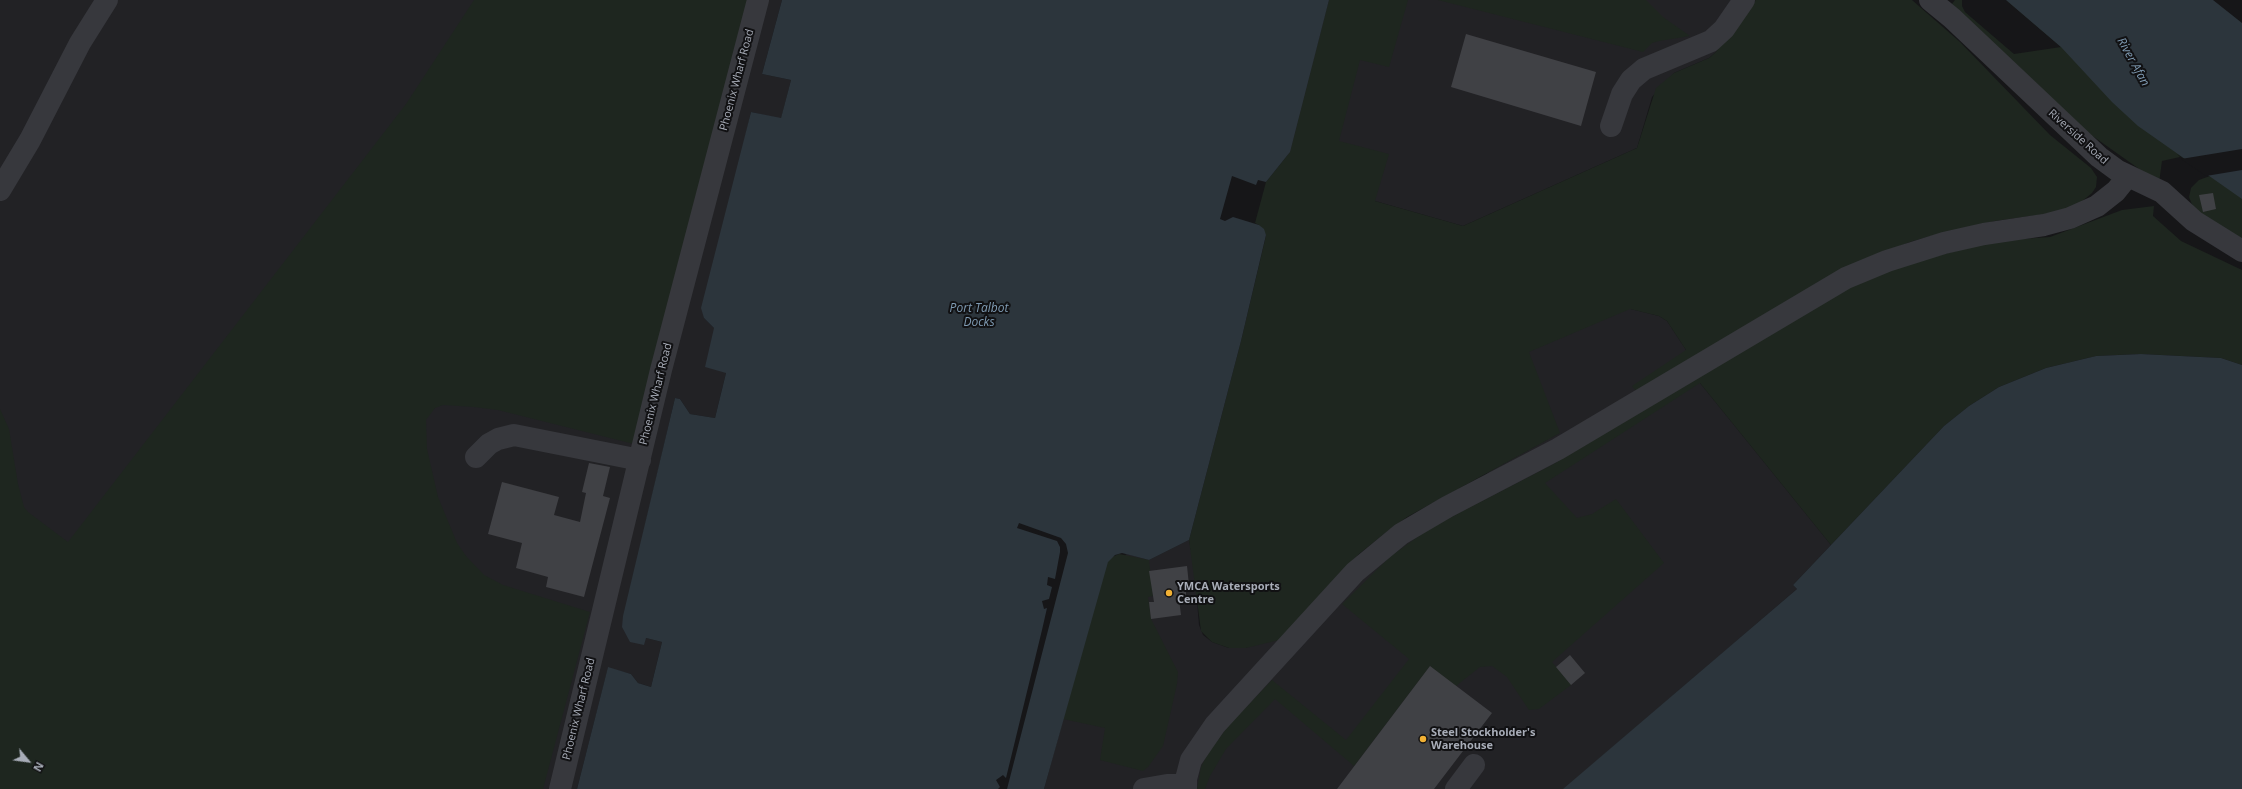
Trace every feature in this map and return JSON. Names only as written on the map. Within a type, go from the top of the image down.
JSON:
[{"type":"street","points":[[0,190],[30,140],[80,43],[107,0]]},
{"type":"street","name":"Phoenix Wharf Road","points":[[560,789],[640,460],[758,0]]},
{"type":"street","points":[[1611,126],[1622,94],[1632,80],[1644,69],[1699,47],[1714,39],[1730,22],[1744,0]]},
{"type":"street","name":"Riverside Road","points":[[1930,0],[1952,18],[2078,139],[2099,157],[2128,176],[2155,187],[2194,221],[2242,251]]},
{"type":"street","points":[[1144,789],[1167,785],[1186,787],[1191,760],[1215,725],[1355,572],[1402,534],[1447,507],[1558,449],[1846,278],[1887,261],[1950,241],[2044,225],[2070,218],[2098,206],[2116,191],[2128,176]]},
{"type":"street","points":[[476,457],[489,444],[514,435],[640,460]]},
{"type":"street","points":[[1456,789],[1474,766]]},
{"type":"shaded area","points":[[0,0],[782,0],[762,74],[791,80],[781,119],[751,112],[704,318],[714,328],[726,373],[715,418],[690,414],[680,399],[675,398],[640,548],[646,638],[662,642],[651,687],[638,683],[631,674],[608,668],[577,789],[0,789]]},
{"type":"shaded area","points":[[474,0],[748,0],[634,444],[498,410],[474,407],[443,405],[435,408],[426,420],[427,449],[438,497],[457,543],[466,556],[484,575],[503,585],[590,612],[543,789],[0,789],[0,409],[9,429],[18,484],[24,507],[28,512],[68,542],[406,104]]},
{"type":"shaded area","points":[[1329,0],[1756,0],[1716,52],[1709,58],[1674,73],[1652,97],[1637,148],[1463,226],[1375,201],[1287,158]]},
{"type":"shaded area","points":[[1329,0],[1408,0],[1389,67],[1360,60],[1339,141],[1389,154],[1375,201],[1463,226],[1637,148],[1656,88],[1674,73],[1709,58],[1716,52],[1756,0],[1912,0],[1960,42],[2050,135],[2091,168],[2097,177],[2096,187],[2092,193],[2080,203],[2059,212],[1995,221],[1931,236],[1910,242],[1855,264],[1636,391],[1632,386],[1686,350],[1667,321],[1659,316],[1630,309],[1529,352],[1560,433],[1407,517],[1389,530],[1359,554],[1279,640],[1246,648],[1229,648],[1212,642],[1201,631],[1189,540],[1241,341],[1265,240],[1266,235],[1259,225],[1255,223],[1266,182],[1290,152]]},
{"type":"shaded area","points":[[1438,0],[1646,0],[1663,17],[1690,36],[1652,43],[1643,52]]},
{"type":"shaded area","points":[[1955,0],[1962,0],[1962,6],[1965,12],[2014,54],[2061,47],[2006,0],[2242,168],[2242,251],[2195,212],[2189,197],[2191,188],[2199,180],[2210,176],[2177,154],[2180,157],[2162,161],[2159,183],[2087,132],[1951,5]]},
{"type":"shaded area","points":[[2154,206],[2153,216],[2181,241],[2242,270],[2242,365],[2221,358],[2141,354],[2096,356],[2046,368],[1999,387],[1969,406],[1944,426],[1831,545],[1700,383],[1545,483],[1577,518],[1592,514],[1616,499],[1664,563],[1552,662],[1571,685],[1539,709],[1529,710],[1507,677],[1492,666],[1480,667],[1456,686],[1430,666],[1354,766],[1275,699],[1226,749],[1210,776],[1205,789],[1197,789],[1201,767],[1209,751],[1230,724],[1272,680],[1346,740],[1409,659],[1342,604],[1392,555],[1432,527],[1552,465],[1646,406],[1872,273],[1993,241],[2050,237],[2122,210]]},
{"type":"shaded area","points":[[1495,275],[1659,316],[1667,321],[1686,350],[1700,383],[1831,545],[1793,585],[1797,589],[1564,789],[1044,789],[1105,566],[1127,554],[1149,560],[1189,540],[1194,565],[1199,625],[1203,635],[1212,642],[1229,648],[1246,648],[1447,507],[1490,471],[1559,433]]},
{"type":"shaded area","points":[[1119,554],[1149,560],[1153,596],[1148,597],[1151,619],[1178,672],[1177,684],[1163,746],[1148,767],[1143,771],[1100,760],[1105,728],[1063,719],[1105,566],[1110,558]]},
{"type":"water","name":"Port Talbot Docks","points":[[782,0],[1329,0],[1290,152],[1266,182],[1258,180],[1256,185],[1232,176],[1220,219],[1225,221],[1233,217],[1259,225],[1264,229],[1266,235],[1241,341],[1189,540],[1149,560],[1122,553],[1115,555],[1108,562],[1044,789],[577,789],[608,667],[631,674],[638,683],[651,687],[662,642],[646,638],[644,645],[630,642],[622,627],[623,616],[675,398],[680,399],[690,414],[715,418],[726,373],[705,367],[714,328],[704,318],[701,308],[751,112],[781,118],[791,80],[762,74]]},
{"type":"water","name":"River Afan","points":[[2006,0],[2213,0],[2242,23],[2242,199],[2138,126],[2112,102],[2061,47]]},
{"type":"water","points":[[2141,354],[2221,358],[2242,365],[2242,789],[1563,789],[1797,589],[1793,585],[1944,426],[1969,406],[1999,387],[2046,368],[2096,356]]},
{"type":"pier","points":[[2242,149],[2242,170],[2206,176],[2181,159]]},
{"type":"pier","points":[[1019,523],[1061,538],[1066,544],[1068,553],[1007,789],[998,789],[1000,787],[996,780],[1003,775],[1006,778],[1042,630],[1047,608],[1044,609],[1042,601],[1049,599],[1052,587],[1047,585],[1048,577],[1055,579],[1060,552],[1060,547],[1057,541],[1017,528]]},
{"type":"building","points":[[1466,34],[1596,72],[1581,126],[1451,87]]},
{"type":"building","points":[[2213,193],[2216,209],[2203,212],[2199,195]]},
{"type":"building","points":[[589,463],[610,467],[603,496],[610,498],[584,597],[546,587],[548,577],[516,568],[522,543],[488,534],[502,482],[559,497],[554,515],[580,522],[586,493],[582,492]]},
{"type":"building","name":"YMCA Watersports Centre","points":[[1187,566],[1189,585],[1186,585],[1186,598],[1179,599],[1181,615],[1151,619],[1149,602],[1154,602],[1149,571]]},
{"type":"building","points":[[1570,655],[1585,673],[1571,685],[1556,667]]},
{"type":"building","name":"Steel Stockholder's Warehouse","points":[[1430,666],[1492,713],[1434,789],[1337,789]]},
{"type":"place","name":"YMCA Watersports Centre","points":[[1169,593]]},
{"type":"place","name":"Steel Stockholder's Warehouse","points":[[1423,739]]}]
